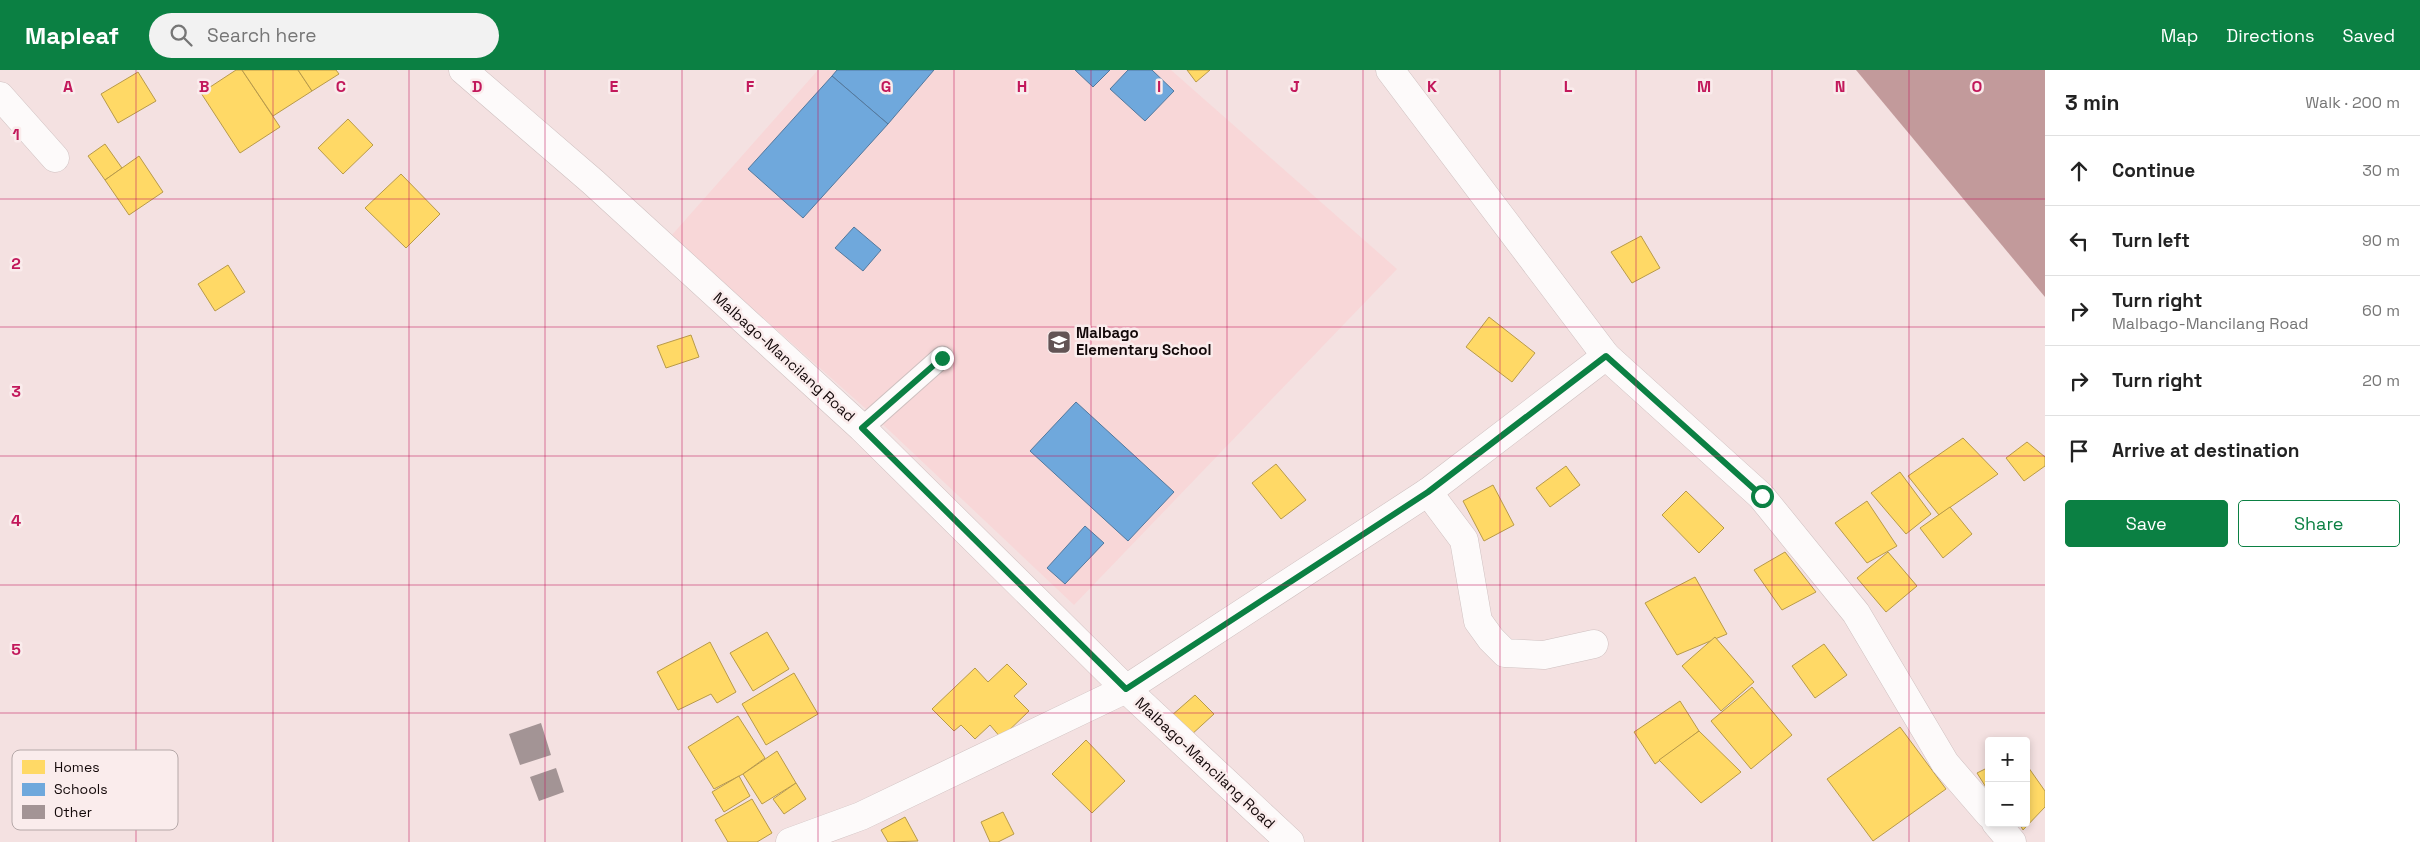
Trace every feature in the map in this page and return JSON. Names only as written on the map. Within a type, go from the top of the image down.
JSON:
[{"type":"street","name":"Malbago-Mancilang Road","points":[[464,70],[593,182],[862,428],[1126,689],[1290,842]]},
{"type":"street","points":[[1390,70],[1606,356],[1762,496],[1856,612],[1945,763],[1985,809]]},
{"type":"street","points":[[0,96],[55,158]]},
{"type":"street","points":[[790,842],[861,816],[1126,689],[1428,492],[1606,356]]},
{"type":"street","points":[[1428,492],[1464,540],[1478,621],[1491,639],[1505,653],[1544,655],[1594,644]]},
{"type":"street","points":[[1999,827],[2012,842]]},
{"type":"lane","points":[[862,428],[942,358]]},
{"type":"shaded area","name":"Malbago Elementary School","points":[[818,70],[1171,70],[1397,269],[1074,605],[874,416],[671,236]]},
{"type":"shaded area","points":[[1856,70],[2045,70],[2045,297]]},
{"type":"building: Homes","points":[[236,70],[242,70],[280,127],[240,153],[201,93]]},
{"type":"building: Homes","points":[[242,70],[298,70],[312,91],[273,116]]},
{"type":"building: Homes","points":[[298,70],[336,70],[339,74],[312,91]]},
{"type":"building: Homes","points":[[1187,70],[1210,70],[1196,82]]},
{"type":"building: Homes","points":[[138,72],[156,101],[118,123],[101,94]]},
{"type":"building: Homes","points":[[348,119],[373,145],[343,174],[318,148]]},
{"type":"building: Homes","points":[[105,144],[122,168],[105,180],[88,156]]},
{"type":"building: Homes","points":[[139,156],[163,192],[129,215],[105,180]]},
{"type":"building: Homes","points":[[401,174],[440,214],[406,248],[365,208]]},
{"type":"building: Homes","points":[[1641,236],[1660,268],[1632,283],[1611,252]]},
{"type":"building: Homes","points":[[228,265],[245,292],[215,311],[198,284]]},
{"type":"building: Homes","points":[[1489,317],[1535,353],[1512,382],[1466,347]]},
{"type":"building: Homes","points":[[691,335],[699,357],[666,368],[657,346]]},
{"type":"building: Homes","points":[[1963,438],[1998,474],[1939,515],[1908,476]]},
{"type":"building: Homes","points":[[2027,442],[2045,457],[2045,466],[2024,481],[2006,458]]},
{"type":"building: Homes","points":[[1276,464],[1306,500],[1281,519],[1252,483]]},
{"type":"building: Homes","points":[[1566,466],[1580,485],[1550,507],[1536,488]]},
{"type":"building: Homes","points":[[1900,472],[1931,514],[1906,534],[1871,493]]},
{"type":"building: Homes","points":[[1493,485],[1514,525],[1484,541],[1463,501]]},
{"type":"building: Homes","points":[[1686,491],[1724,528],[1699,553],[1662,515]]},
{"type":"building: Homes","points":[[1867,501],[1897,546],[1867,563],[1835,523]]},
{"type":"building: Homes","points":[[1950,507],[1972,534],[1943,558],[1920,528]]},
{"type":"building: Homes","points":[[1785,552],[1816,592],[1782,610],[1754,570]]},
{"type":"building: Homes","points":[[1888,552],[1917,586],[1886,612],[1857,578]]},
{"type":"building: Homes","points":[[1695,577],[1727,634],[1677,655],[1645,603]]},
{"type":"building: Homes","points":[[767,632],[789,669],[753,691],[730,653]]},
{"type":"building: Homes","points":[[1715,637],[1754,682],[1721,711],[1682,666]]},
{"type":"building: Homes","points":[[710,642],[736,692],[717,703],[711,694],[678,710],[657,672]]},
{"type":"building: Homes","points":[[1824,644],[1847,675],[1815,698],[1792,666]]},
{"type":"building: Homes","points":[[1007,664],[1027,684],[1014,696],[1029,711],[1001,738],[990,725],[975,739],[961,725],[954,731],[932,709],[975,668],[988,682]]},
{"type":"building: Homes","points":[[794,673],[818,714],[766,745],[742,704]]},
{"type":"building: Homes","points":[[1752,687],[1792,735],[1751,769],[1711,721]]},
{"type":"building: Homes","points":[[1195,695],[1214,714],[1190,736],[1171,716]]},
{"type":"building: Homes","points":[[1680,701],[1699,731],[1655,764],[1634,732]]},
{"type":"building: Homes","points":[[738,716],[765,758],[743,774],[714,789],[688,747]]},
{"type":"building: Homes","points":[[1900,727],[1946,789],[1873,841],[1827,779]]},
{"type":"building: Homes","points":[[1699,731],[1741,772],[1701,803],[1659,760]]},
{"type":"building: Homes","points":[[1086,740],[1125,781],[1092,813],[1052,774]]},
{"type":"building: Homes","points":[[777,751],[796,783],[762,804],[743,774]]},
{"type":"building: Homes","points":[[1985,769],[1985,786],[1977,773]]},
{"type":"building: Homes","points":[[2030,770],[2045,791],[2045,807],[2030,823]]},
{"type":"building: Homes","points":[[739,776],[750,796],[724,812],[712,792]]},
{"type":"building: Homes","points":[[796,783],[806,799],[784,814],[773,799]]},
{"type":"building: Homes","points":[[752,799],[772,833],[757,842],[728,842],[715,820]]},
{"type":"building: Homes","points":[[1003,812],[1014,834],[998,842],[990,842],[981,822]]},
{"type":"building: Homes","points":[[905,817],[918,841],[888,842],[881,830]]},
{"type":"building: Schools","points":[[837,70],[934,70],[888,124],[832,76]]},
{"type":"building: Schools","points":[[1075,70],[1110,70],[1093,87]]},
{"type":"building: Schools","points":[[1128,70],[1152,70],[1174,91],[1145,121],[1110,89]]},
{"type":"building: Schools","points":[[832,76],[888,124],[803,218],[748,169]]},
{"type":"building: Schools","points":[[854,227],[881,250],[863,271],[835,248]]},
{"type":"building: Schools","points":[[1076,402],[1174,492],[1128,541],[1030,451]]},
{"type":"building: Schools","points":[[1085,526],[1104,543],[1065,584],[1047,568]]},
{"type":"building: Other","points":[[541,723],[551,755],[520,765],[509,734]]},
{"type":"building: Other","points":[[556,768],[564,792],[539,801],[530,777]]},
{"type":"place","name":"Malbago Elementary School","points":[[1059,342]]},
{"type":"route","points":[[942,358],[862,428],[1126,689],[1428,492],[1606,356],[1762,496]]}]
